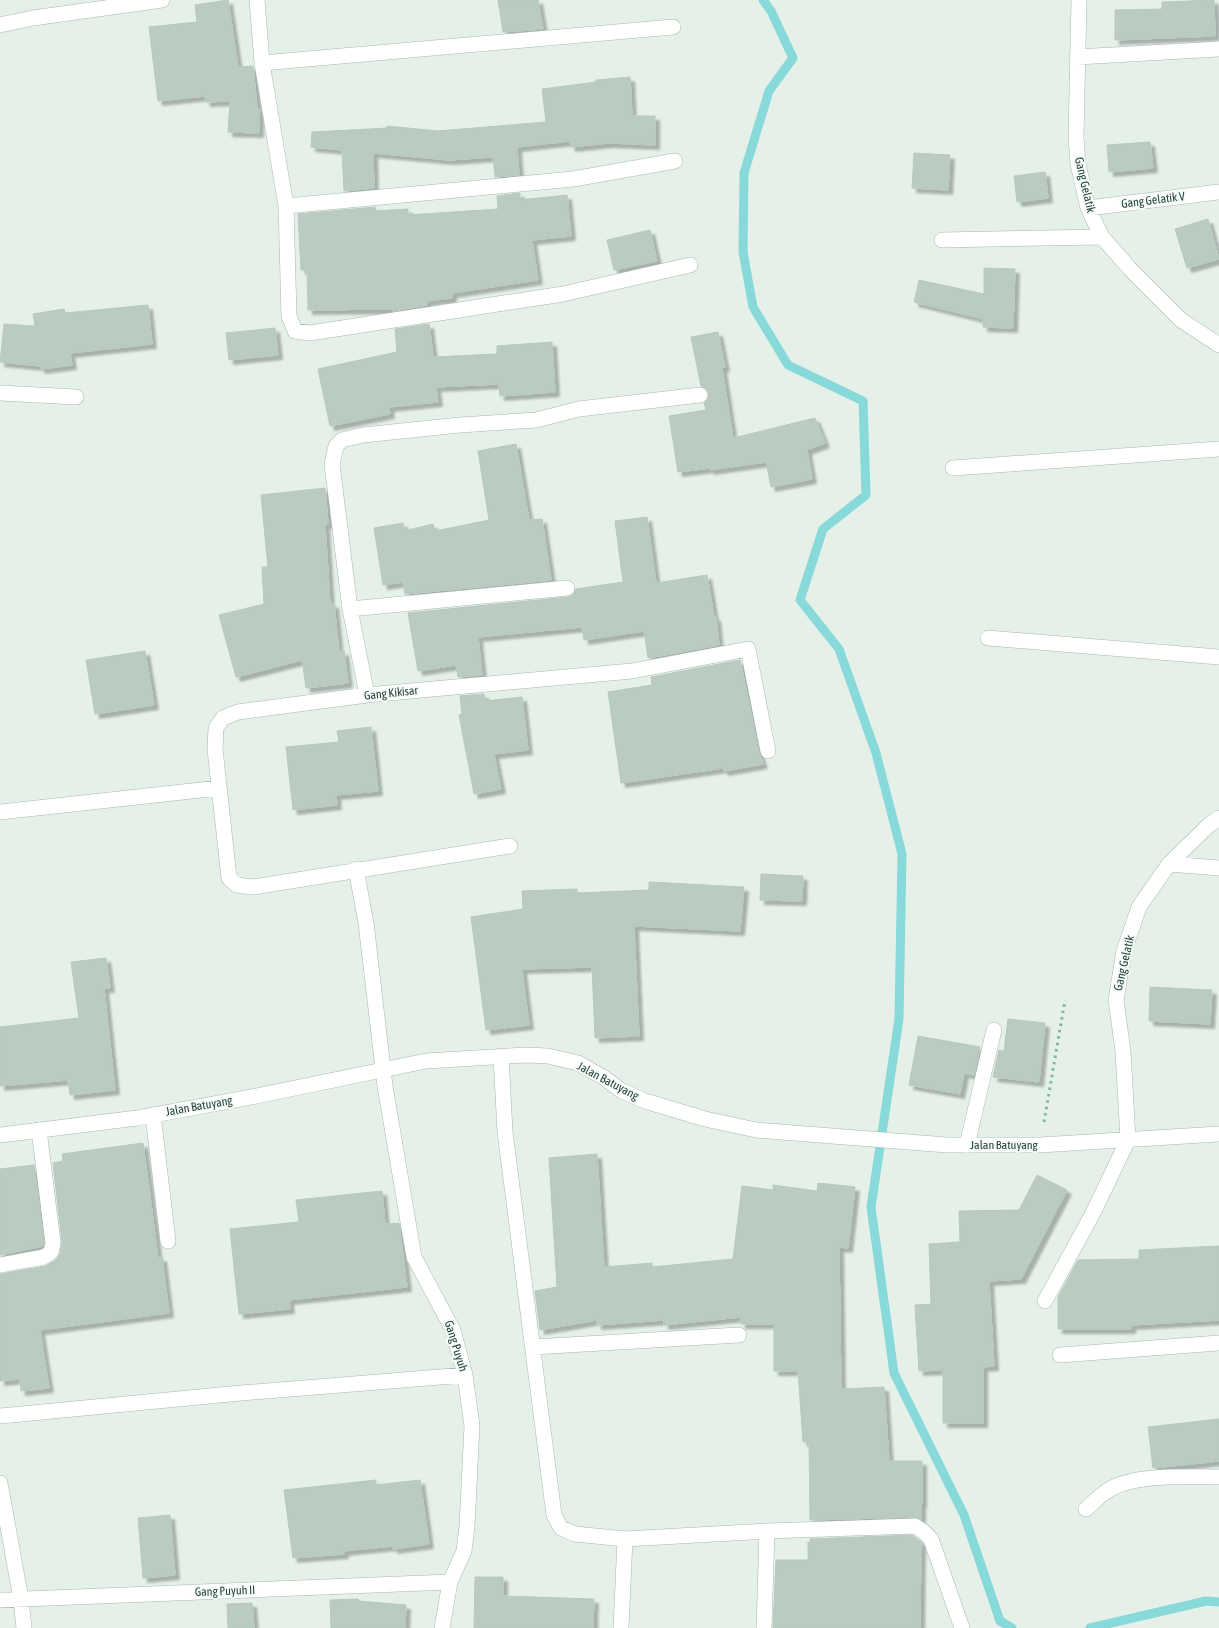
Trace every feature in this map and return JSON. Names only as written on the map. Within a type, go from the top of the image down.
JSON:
[{"type":"street","points":[[0,25],[33,18],[162,0]]},
{"type":"street","points":[[256,0],[262,63],[286,206],[289,316],[295,331],[310,333],[563,294],[690,265]]},
{"type":"street","name":"Gang Gelatik","points":[[1079,0],[1076,138],[1078,164],[1088,208],[1102,236],[1130,269],[1181,320],[1219,345]]},
{"type":"street","points":[[262,63],[673,27]]},
{"type":"street","points":[[1077,57],[1219,49]]},
{"type":"street","points":[[286,206],[573,179],[674,161]]},
{"type":"street","name":"Gang Gelatik V","points":[[1088,208],[1219,192]]},
{"type":"street","points":[[942,240],[1102,236]]},
{"type":"street","points":[[0,393],[76,397]]},
{"type":"street","points":[[367,695],[350,608],[332,464],[336,446],[342,440],[363,435],[460,424],[536,420],[579,409],[700,395]]},
{"type":"street","points":[[953,468],[1219,449]]},
{"type":"street","points":[[350,608],[566,588]]},
{"type":"street","points":[[988,638],[1219,657]]},
{"type":"street","name":"Gang Kikisar","points":[[510,846],[356,869],[253,887],[237,885],[229,878],[215,749],[216,728],[223,718],[238,712],[367,695],[632,671],[748,649],[768,751]]},
{"type":"street","points":[[0,812],[219,788]]},
{"type":"street","name":"Gang Gelatik","points":[[1128,1140],[1123,1051],[1116,1000],[1124,951],[1139,907],[1169,864],[1209,825],[1219,818]]},
{"type":"street","points":[[1169,864],[1219,868]]},
{"type":"street","points":[[356,869],[366,923],[382,1070]]},
{"type":"street","points":[[967,1145],[994,1030]]},
{"type":"street","points":[[501,1056],[506,1132],[554,1514],[561,1528],[575,1534],[625,1539],[767,1531],[915,1526],[931,1539],[962,1628]]},
{"type":"street","name":"Jalan Batuyang","points":[[0,1135],[153,1115],[426,1062],[501,1056],[548,1056],[578,1063],[622,1091],[645,1101],[705,1119],[756,1130],[903,1143],[967,1145],[1040,1145],[1219,1134]]},
{"type":"street","name":"Gang Puyuh","points":[[382,1070],[414,1257],[453,1330],[465,1375],[472,1426],[468,1526],[464,1551],[450,1582],[442,1628]]},
{"type":"street","points":[[153,1115],[168,1241]]},
{"type":"street","points":[[0,1265],[44,1257],[51,1252],[53,1243],[39,1130]]},
{"type":"street","points":[[1046,1301],[1093,1213],[1128,1140]]},
{"type":"street","points":[[533,1347],[739,1335]]},
{"type":"street","points":[[1060,1355],[1219,1343]]},
{"type":"street","points":[[0,1416],[241,1393],[465,1375]]},
{"type":"street","points":[[1086,1510],[1107,1491],[1120,1484],[1137,1479],[1219,1477]]},
{"type":"street","points":[[0,1483],[21,1599],[24,1628]]},
{"type":"street","points":[[764,1628],[767,1531]]},
{"type":"street","points":[[621,1628],[625,1539]]},
{"type":"street","name":"Gang Puyuh II","points":[[0,1600],[450,1582]]},
{"type":"path","points":[[1040,1145],[1065,1000]]},
{"type":"building","points":[[228,0],[238,67],[253,66],[257,108],[259,109],[259,133],[228,132],[230,101],[206,102],[205,96],[158,101],[149,27],[197,22],[195,5]]},
{"type":"building","points":[[498,0],[538,0],[543,29],[503,32]]},
{"type":"building","points":[[1214,0],[1215,36],[1115,40],[1115,10],[1162,9],[1162,2]]},
{"type":"building","points":[[630,77],[632,116],[655,116],[655,145],[609,143],[571,147],[570,141],[517,147],[519,175],[495,177],[493,157],[449,160],[373,153],[374,188],[344,191],[342,150],[311,147],[312,132],[387,128],[387,126],[438,131],[546,122],[542,89],[596,82],[596,80]]},
{"type":"building","points":[[1150,142],[1153,168],[1109,172],[1107,145]]},
{"type":"building","points":[[914,153],[950,155],[948,190],[912,188]]},
{"type":"building","points":[[1045,172],[1048,198],[1017,202],[1014,176]]},
{"type":"building","points":[[520,193],[520,200],[567,195],[571,236],[532,240],[538,280],[452,293],[452,298],[427,301],[427,305],[393,311],[393,309],[308,310],[307,270],[301,270],[298,214],[375,207],[376,211],[408,209],[408,215],[498,209],[497,196]]},
{"type":"building","points":[[1208,219],[1219,259],[1187,268],[1175,229]]},
{"type":"building","points":[[650,230],[657,261],[614,270],[607,240]]},
{"type":"building","points":[[984,268],[1015,269],[1013,328],[983,327],[983,319],[914,302],[919,280],[984,294]]},
{"type":"building","points":[[148,305],[152,344],[70,353],[72,365],[41,369],[40,366],[0,362],[4,324],[35,326],[33,314],[64,309],[65,313]]},
{"type":"building","points":[[429,324],[433,357],[497,354],[497,346],[552,342],[555,392],[500,396],[499,384],[436,387],[438,402],[389,407],[390,414],[330,426],[318,369],[397,352],[395,329]]},
{"type":"building","points":[[275,328],[278,355],[229,360],[226,333]]},
{"type":"building","points":[[718,332],[725,367],[722,368],[733,438],[815,418],[825,443],[807,450],[812,479],[771,487],[766,462],[710,470],[710,468],[678,472],[669,416],[706,410],[704,403],[708,399],[709,394],[707,389],[701,386],[691,337]]},
{"type":"building","points":[[516,444],[529,520],[542,519],[551,580],[405,594],[403,582],[383,585],[374,528],[403,523],[404,531],[433,524],[435,531],[489,520],[478,451]]},
{"type":"building","points":[[325,488],[328,524],[325,524],[330,604],[334,604],[339,652],[344,651],[348,683],[306,688],[302,660],[236,677],[219,615],[264,604],[262,567],[268,567],[261,495]]},
{"type":"building","points":[[647,517],[656,583],[707,575],[714,617],[716,617],[719,645],[648,658],[644,631],[584,640],[582,627],[478,637],[482,675],[458,677],[456,665],[418,671],[408,613],[568,597],[573,595],[576,589],[623,582],[615,521]]},
{"type":"building","points":[[145,651],[154,705],[95,714],[86,660]]},
{"type":"building","points":[[740,660],[759,753],[763,764],[724,771],[723,768],[621,783],[608,692],[652,685],[651,677]]},
{"type":"building","points":[[484,694],[485,701],[522,697],[528,750],[494,754],[501,789],[474,794],[459,715],[462,714],[460,696]]},
{"type":"building","points":[[371,727],[378,791],[336,795],[337,805],[293,810],[286,747],[339,742],[337,731]]},
{"type":"building","points":[[761,874],[803,876],[802,901],[760,900]]},
{"type":"building","points":[[649,882],[744,887],[740,931],[634,926],[639,1036],[595,1038],[592,967],[522,969],[529,1025],[486,1030],[471,917],[523,909],[522,891],[577,889],[577,893],[649,890]]},
{"type":"building","points":[[106,958],[110,988],[104,988],[115,1090],[70,1095],[68,1080],[0,1086],[0,1027],[79,1018],[71,962]]},
{"type":"building","points":[[1150,987],[1212,990],[1210,1024],[1149,1021]]},
{"type":"building","points":[[1008,1019],[1045,1023],[1039,1082],[993,1077],[999,1050],[1004,1051]]},
{"type":"building","points":[[918,1036],[980,1047],[974,1075],[964,1073],[960,1094],[909,1085]]},
{"type":"building","points":[[143,1143],[158,1258],[162,1257],[169,1313],[40,1330],[49,1388],[21,1391],[20,1379],[0,1381],[0,1274],[46,1266],[56,1260],[60,1254],[62,1242],[53,1163],[63,1161],[62,1154]]},
{"type":"building","points":[[597,1154],[604,1267],[652,1263],[652,1267],[733,1259],[742,1186],[773,1190],[773,1185],[817,1191],[818,1183],[855,1187],[848,1248],[839,1247],[841,1389],[884,1387],[889,1461],[922,1461],[921,1519],[915,1517],[810,1520],[809,1441],[803,1442],[798,1371],[774,1371],[774,1324],[741,1324],[741,1317],[664,1325],[664,1320],[597,1325],[597,1320],[540,1330],[535,1291],[557,1287],[549,1158]]},
{"type":"building","points":[[34,1165],[43,1246],[0,1255],[0,1169]]},
{"type":"building","points":[[1037,1175],[1067,1190],[1021,1279],[989,1281],[994,1366],[983,1367],[983,1423],[943,1423],[943,1370],[919,1371],[915,1305],[931,1304],[929,1244],[960,1242],[959,1211],[1019,1210]]},
{"type":"building","points":[[382,1191],[385,1224],[399,1223],[407,1287],[289,1300],[290,1309],[239,1314],[230,1229],[299,1222],[296,1200]]},
{"type":"building","points":[[1219,1246],[1219,1320],[1131,1325],[1131,1329],[1058,1329],[1058,1297],[1078,1260],[1139,1259],[1139,1250]]},
{"type":"building","points":[[1219,1419],[1219,1461],[1153,1468],[1148,1427]]},
{"type":"building","points":[[376,1480],[376,1485],[420,1480],[429,1544],[393,1549],[393,1546],[343,1551],[344,1554],[293,1558],[284,1490]]},
{"type":"building","points":[[170,1515],[175,1575],[143,1578],[138,1518]]},
{"type":"building","points":[[912,1535],[921,1542],[920,1628],[773,1628],[776,1560],[808,1560],[808,1542],[810,1543],[810,1539]]},
{"type":"building","points":[[475,1577],[503,1577],[503,1596],[594,1599],[593,1628],[474,1628]]},
{"type":"building","points":[[358,1599],[359,1601],[406,1605],[405,1628],[331,1628],[330,1600]]},
{"type":"building","points":[[252,1603],[254,1628],[228,1628],[227,1604]]},
{"type":"waterway","points":[[763,0],[771,11],[793,58],[769,91],[744,173],[743,252],[753,307],[788,365],[863,401],[866,495],[823,529],[800,600],[839,649],[876,753],[902,854],[899,1019],[871,1207],[894,1373],[964,1515],[1000,1621],[1012,1628]]},
{"type":"waterway","points":[[1090,1628],[1206,1601],[1219,1602]]}]
